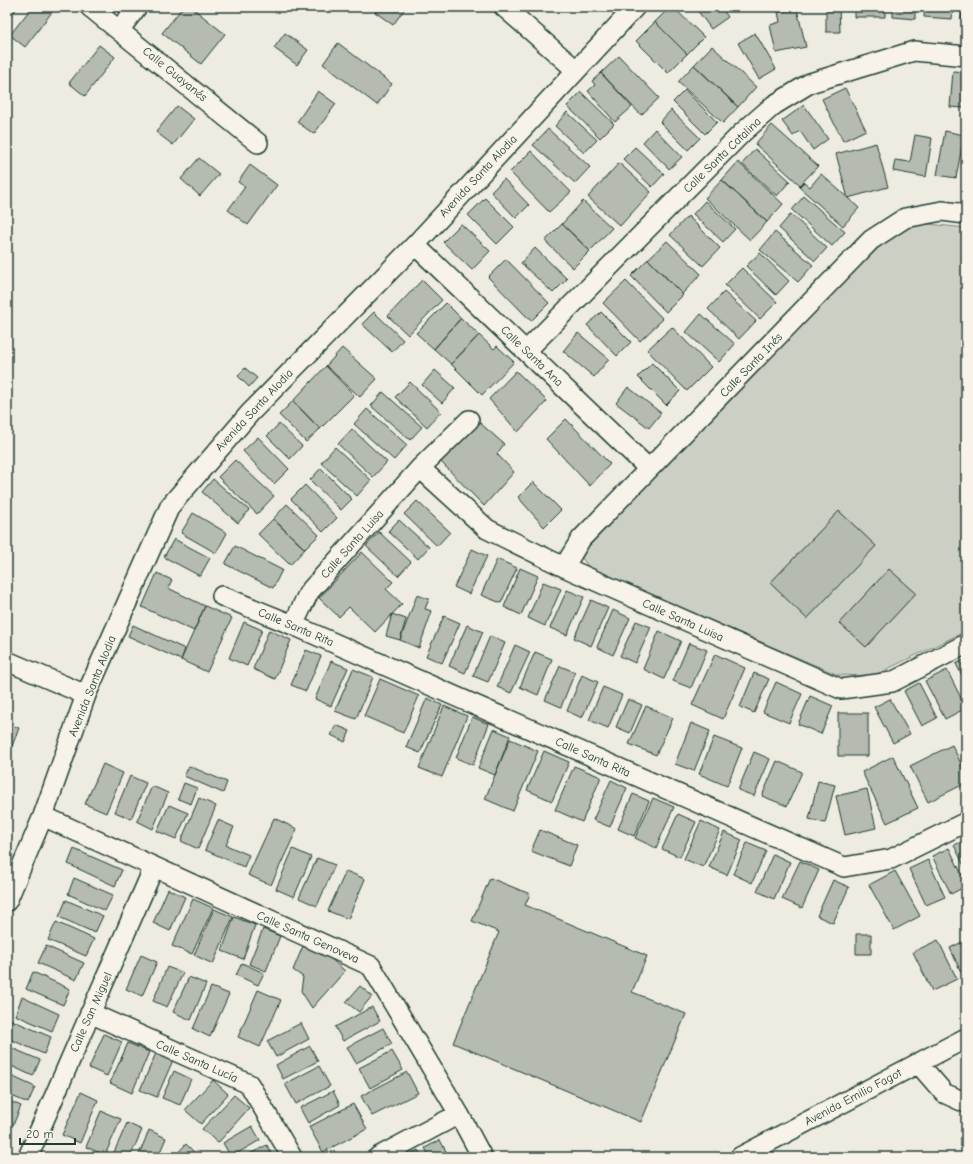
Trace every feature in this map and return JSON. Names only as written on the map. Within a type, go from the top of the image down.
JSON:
[{"type":"street","name":"Calle Guayanés","points":[[90,7],[258,143]]},
{"type":"street","points":[[120,30],[137,7]]},
{"type":"street","points":[[504,7],[576,70]]},
{"type":"street","name":"Avenida Santa Alodia","points":[[7,900],[43,816],[86,695],[170,506],[250,413],[415,245],[635,7]]},
{"type":"street","name":"Calle Santa Catalina","points":[[527,350],[743,132],[774,105],[810,83],[914,51],[966,56]]},
{"type":"street","name":"Calle Santa Inés","points":[[564,567],[581,539],[648,468],[722,395],[871,240],[905,218],[942,211],[966,214]]},
{"type":"street","name":"Calle Santa Ana","points":[[415,245],[527,350],[648,468]]},
{"type":"street","name":"Calle Santa Luisa","points":[[293,625],[309,592],[420,468],[469,420]]},
{"type":"street","name":"Calle Santa Luisa","points":[[420,468],[487,529],[564,567],[841,689],[892,682],[966,644]]},
{"type":"street","name":"Calle Santa Rita","points":[[222,596],[293,625],[844,867],[891,859],[966,822]]},
{"type":"street","points":[[7,661],[86,695]]},
{"type":"street","name":"Calle Santa Genoveva","points":[[43,816],[371,966],[459,1114],[482,1157]]},
{"type":"street","name":"Calle San Miguel","points":[[28,1157],[154,867]]},
{"type":"street","name":"Calle Santa Lucía","points":[[90,1013],[249,1084],[292,1157]]},
{"type":"street","name":"Avenida Emilio Fagot","points":[[740,1157],[966,1038]]},
{"type":"street","points":[[918,1063],[944,1093],[966,1103]]},
{"type":"street","points":[[378,1157],[459,1114]]},
{"type":"shaded area","points":[[929,224],[966,228],[966,631],[877,674],[859,676],[838,675],[590,569],[582,558],[588,546],[886,239],[908,227]]},
{"type":"building","points":[[7,7],[18,7],[7,21]]},
{"type":"building","points":[[32,7],[46,7],[52,12],[25,47],[10,35]]},
{"type":"building","points":[[183,7],[191,7],[225,34],[201,64],[162,33]]},
{"type":"building","points":[[379,7],[406,7],[393,25],[375,12]]},
{"type":"building","points":[[670,7],[673,7],[704,37],[687,54],[655,22]]},
{"type":"building","points":[[695,7],[721,7],[728,17],[711,29]]},
{"type":"building","points":[[826,7],[839,7],[840,32],[826,32]]},
{"type":"building","points":[[854,7],[885,7],[885,17],[854,17]]},
{"type":"building","points":[[893,7],[915,7],[915,19],[893,17]]},
{"type":"building","points":[[925,7],[953,7],[952,19],[924,17]]},
{"type":"building","points":[[963,7],[966,7],[966,20],[961,19]]},
{"type":"building","points":[[797,9],[806,47],[776,53],[770,25],[780,22],[778,12]]},
{"type":"building","points":[[655,22],[687,54],[668,73],[636,41]]},
{"type":"building","points":[[285,33],[308,50],[297,65],[274,48]]},
{"type":"building","points":[[755,33],[776,69],[759,79],[738,43]]},
{"type":"building","points":[[338,43],[392,84],[377,105],[323,64]]},
{"type":"building","points":[[99,45],[115,57],[85,96],[69,83]]},
{"type":"building","points":[[712,46],[756,87],[738,107],[694,65]]},
{"type":"building","points":[[619,56],[659,98],[641,115],[601,73]]},
{"type":"building","points":[[694,65],[738,107],[723,123],[678,82]]},
{"type":"building","points":[[953,71],[966,72],[964,108],[950,107]]},
{"type":"building","points":[[601,73],[632,107],[615,122],[588,91],[595,85],[592,81]]},
{"type":"building","points":[[845,88],[866,130],[843,141],[822,99]]},
{"type":"building","points":[[685,90],[717,122],[705,134],[673,102]]},
{"type":"building","points":[[318,91],[336,104],[314,134],[297,122]]},
{"type":"building","points":[[581,92],[614,124],[600,138],[567,106]]},
{"type":"building","points":[[804,105],[828,139],[813,150],[800,131],[793,136],[782,121]]},
{"type":"building","points":[[177,106],[194,119],[173,145],[156,132]]},
{"type":"building","points":[[671,110],[700,138],[688,150],[660,122]]},
{"type":"building","points":[[567,112],[597,140],[584,153],[555,126]]},
{"type":"building","points":[[772,125],[818,166],[800,185],[755,144]]},
{"type":"building","points":[[548,129],[590,167],[575,183],[533,145]]},
{"type":"building","points":[[655,129],[682,157],[669,169],[643,142]]},
{"type":"building","points":[[945,131],[964,135],[956,178],[937,175]]},
{"type":"building","points":[[915,135],[932,138],[926,177],[893,171],[895,160],[910,162]]},
{"type":"building","points":[[876,143],[888,187],[848,198],[836,154]]},
{"type":"building","points":[[635,147],[664,174],[652,187],[623,159]]},
{"type":"building","points":[[755,149],[790,181],[777,196],[742,164]]},
{"type":"building","points":[[531,151],[571,192],[549,212],[510,172]]},
{"type":"building","points":[[199,158],[219,174],[200,196],[181,179]]},
{"type":"building","points":[[738,162],[783,204],[767,222],[722,180]]},
{"type":"building","points":[[619,163],[651,192],[620,226],[588,197]]},
{"type":"building","points":[[250,165],[277,185],[248,225],[228,210],[245,187],[238,182]]},
{"type":"building","points":[[821,174],[859,208],[843,226],[799,187],[804,182],[810,187]]},
{"type":"building","points":[[504,179],[529,205],[516,218],[491,192]]},
{"type":"building","points":[[722,180],[767,222],[750,240],[705,198]]},
{"type":"building","points":[[804,196],[845,232],[832,246],[792,210]]},
{"type":"building","points":[[485,198],[514,227],[497,244],[468,215]]},
{"type":"building","points":[[583,201],[612,228],[590,251],[562,224]]},
{"type":"building","points":[[705,201],[735,229],[723,242],[693,214]]},
{"type":"building","points":[[791,214],[827,248],[815,261],[779,228]]},
{"type":"building","points":[[688,216],[720,248],[703,266],[670,235]]},
{"type":"building","points":[[461,224],[490,251],[472,270],[443,242]]},
{"type":"building","points":[[562,224],[590,251],[573,268],[545,241]]},
{"type":"building","points":[[775,232],[813,265],[798,282],[760,250]]},
{"type":"building","points":[[667,241],[701,274],[682,294],[648,259]]},
{"type":"building","points":[[535,248],[567,279],[553,293],[521,263]]},
{"type":"building","points":[[760,253],[789,281],[776,295],[746,266]]},
{"type":"building","points":[[506,259],[549,303],[531,321],[488,277]]},
{"type":"building","points":[[648,259],[683,295],[666,312],[631,276]]},
{"type":"building","points":[[742,268],[777,302],[760,319],[725,285]]},
{"type":"building","points":[[422,280],[442,300],[408,335],[388,316]]},
{"type":"building","points":[[626,281],[663,319],[640,341],[603,303]]},
{"type":"building","points":[[724,292],[756,321],[739,339],[708,309]]},
{"type":"building","points":[[446,303],[461,318],[434,349],[416,333]]},
{"type":"building","points":[[374,312],[403,340],[392,352],[362,324]]},
{"type":"building","points":[[601,312],[631,342],[617,356],[587,325]]},
{"type":"building","points":[[701,314],[735,344],[719,362],[686,332]]},
{"type":"building","points":[[461,318],[479,335],[451,364],[434,349]]},
{"type":"building","points":[[672,327],[711,367],[687,391],[647,350]]},
{"type":"building","points":[[578,333],[609,359],[594,377],[563,351]]},
{"type":"building","points":[[479,335],[494,349],[497,346],[514,362],[482,395],[451,364]]},
{"type":"building","points":[[342,348],[377,379],[360,397],[326,366]]},
{"type":"building","points":[[652,363],[680,391],[666,405],[638,377]]},
{"type":"building","points":[[326,366],[354,395],[320,429],[293,401]]},
{"type":"building","points":[[245,368],[257,378],[249,387],[238,376]]},
{"type":"building","points":[[435,370],[455,388],[442,403],[422,385]]},
{"type":"building","points":[[516,371],[547,401],[518,432],[489,399]]},
{"type":"building","points":[[410,382],[441,412],[427,427],[395,397]]},
{"type":"building","points":[[628,387],[661,413],[649,428],[616,403]]},
{"type":"building","points":[[383,392],[422,427],[410,440],[371,406]]},
{"type":"building","points":[[293,401],[320,429],[306,442],[279,415]]},
{"type":"building","points":[[367,409],[407,445],[394,460],[354,424]]},
{"type":"building","points":[[566,419],[610,464],[590,486],[546,439]]},
{"type":"building","points":[[480,423],[504,444],[497,454],[514,472],[484,506],[441,462]]},
{"type":"building","points":[[279,424],[302,446],[290,459],[267,436]]},
{"type":"building","points":[[352,429],[387,462],[373,477],[338,444]]},
{"type":"building","points":[[258,437],[289,469],[274,484],[243,451]]},
{"type":"building","points":[[335,447],[371,480],[357,496],[321,463]]},
{"type":"building","points":[[235,460],[274,496],[257,514],[218,477]]},
{"type":"building","points":[[321,468],[352,499],[341,510],[310,480]]},
{"type":"building","points":[[213,479],[249,510],[238,523],[202,492]]},
{"type":"building","points":[[533,482],[561,510],[544,527],[518,497]]},
{"type":"building","points":[[305,485],[337,518],[323,532],[291,499]]},
{"type":"building","points":[[417,501],[450,532],[437,546],[404,514]]},
{"type":"building","points":[[287,504],[319,535],[305,549],[273,519]]},
{"type":"building","points":[[839,511],[876,546],[807,619],[770,583]]},
{"type":"building","points":[[193,513],[227,533],[216,553],[181,533]]},
{"type":"building","points":[[273,519],[305,549],[290,565],[258,534]]},
{"type":"building","points":[[399,520],[429,547],[418,559],[388,531]]},
{"type":"building","points":[[379,532],[411,562],[398,576],[366,546]]},
{"type":"building","points":[[174,539],[210,558],[200,576],[164,557]]},
{"type":"building","points":[[235,546],[282,570],[273,588],[225,564]]},
{"type":"building","points":[[472,549],[487,556],[469,594],[454,587]]},
{"type":"building","points":[[362,552],[393,582],[386,589],[402,604],[375,632],[349,607],[339,617],[319,598]]},
{"type":"building","points":[[497,559],[517,568],[501,603],[481,595]]},
{"type":"building","points":[[520,568],[538,576],[521,615],[504,607]]},
{"type":"building","points":[[889,569],[916,593],[866,647],[839,623]]},
{"type":"building","points":[[157,573],[172,580],[168,588],[205,606],[194,631],[142,607]]},
{"type":"building","points":[[543,582],[561,589],[545,626],[528,618]]},
{"type":"building","points":[[567,590],[584,597],[567,635],[550,628]]},
{"type":"building","points":[[417,595],[429,599],[425,609],[432,611],[419,648],[400,640]]},
{"type":"building","points":[[591,600],[608,608],[591,646],[574,638]]},
{"type":"building","points":[[205,606],[232,618],[207,672],[181,660]]},
{"type":"building","points":[[613,610],[630,618],[613,655],[597,647]]},
{"type":"building","points":[[392,614],[406,619],[400,640],[386,636]]},
{"type":"building","points":[[444,616],[460,623],[442,663],[426,656]]},
{"type":"building","points":[[636,621],[651,627],[635,663],[620,656]]},
{"type":"building","points":[[244,622],[262,630],[247,666],[229,658]]},
{"type":"building","points":[[133,625],[185,649],[181,660],[128,636]]},
{"type":"building","points":[[467,625],[483,632],[465,673],[449,666]]},
{"type":"building","points":[[269,630],[291,640],[275,679],[253,669]]},
{"type":"building","points":[[659,631],[681,641],[664,679],[643,669]]},
{"type":"building","points":[[490,636],[505,643],[488,682],[473,676]]},
{"type":"building","points":[[689,643],[707,650],[691,688],[673,681]]},
{"type":"building","points":[[515,645],[530,652],[511,693],[497,687]]},
{"type":"building","points":[[306,650],[321,656],[306,691],[291,685]]},
{"type":"building","points":[[535,652],[552,659],[538,695],[520,687]]},
{"type":"building","points":[[715,654],[745,668],[723,719],[692,705]]},
{"type":"building","points":[[966,659],[966,683],[956,664]]},
{"type":"building","points":[[331,661],[348,668],[331,706],[315,699]]},
{"type":"building","points":[[560,666],[575,672],[561,707],[545,700]]},
{"type":"building","points":[[353,669],[373,677],[356,719],[335,711]]},
{"type":"building","points":[[947,670],[966,708],[945,719],[925,681]]},
{"type":"building","points":[[754,673],[769,679],[754,713],[740,707]]},
{"type":"building","points":[[582,675],[598,682],[582,718],[567,711]]},
{"type":"building","points":[[380,679],[419,696],[403,733],[364,716]]},
{"type":"building","points":[[776,682],[802,694],[789,723],[763,712]]},
{"type":"building","points":[[919,683],[937,718],[922,726],[904,691]]},
{"type":"building","points":[[603,687],[622,695],[608,728],[589,720]]},
{"type":"building","points":[[810,696],[833,706],[821,734],[798,724]]},
{"type":"building","points":[[427,698],[442,705],[420,753],[406,747]]},
{"type":"building","points":[[628,699],[642,705],[630,733],[616,727]]},
{"type":"building","points":[[890,699],[910,734],[893,743],[874,707]]},
{"type":"building","points":[[444,706],[467,716],[442,777],[419,768]]},
{"type":"building","points":[[646,706],[673,718],[656,755],[629,744]]},
{"type":"building","points":[[838,713],[868,713],[868,756],[838,756]]},
{"type":"building","points":[[472,717],[489,724],[473,765],[456,758]]},
{"type":"building","points":[[7,723],[19,728],[9,754],[7,753]]},
{"type":"building","points":[[691,723],[710,731],[694,771],[675,764]]},
{"type":"building","points":[[336,725],[350,731],[345,742],[331,735]]},
{"type":"building","points":[[494,729],[510,736],[495,775],[478,768]]},
{"type":"building","points":[[714,737],[742,748],[727,786],[699,774]]},
{"type":"building","points":[[510,739],[538,751],[513,811],[485,799]]},
{"type":"building","points":[[952,745],[966,774],[966,783],[928,802],[910,766]]},
{"type":"building","points":[[544,751],[569,762],[552,801],[527,790]]},
{"type":"building","points":[[754,752],[770,759],[754,796],[738,790]]},
{"type":"building","points":[[893,756],[918,808],[887,823],[862,772]]},
{"type":"building","points":[[777,761],[802,772],[787,806],[762,796]]},
{"type":"building","points":[[103,764],[123,773],[106,813],[85,804]]},
{"type":"building","points":[[189,766],[227,782],[223,793],[184,776]]},
{"type":"building","points":[[574,766],[601,777],[582,822],[555,810]]},
{"type":"building","points":[[130,776],[146,783],[131,819],[115,812]]},
{"type":"building","points":[[611,780],[627,788],[610,827],[593,820]]},
{"type":"building","points":[[818,781],[835,785],[825,823],[809,819]]},
{"type":"building","points":[[184,783],[197,788],[191,804],[178,799]]},
{"type":"building","points":[[152,786],[168,793],[153,829],[137,821]]},
{"type":"building","points":[[867,789],[876,828],[845,835],[836,796]]},
{"type":"building","points":[[633,794],[649,801],[634,836],[618,829]]},
{"type":"building","points":[[199,798],[216,806],[198,849],[181,841]]},
{"type":"building","points":[[653,798],[674,807],[656,848],[635,838]]},
{"type":"building","points":[[169,805],[188,813],[176,839],[157,831]]},
{"type":"building","points":[[678,814],[696,822],[680,857],[662,849]]},
{"type":"building","points":[[274,818],[297,829],[271,885],[248,875]]},
{"type":"building","points":[[218,820],[234,827],[226,845],[249,855],[244,867],[205,850]]},
{"type":"building","points":[[701,821],[720,830],[703,867],[684,859]]},
{"type":"building","points":[[540,830],[577,845],[569,866],[531,851]]},
{"type":"building","points":[[724,832],[742,840],[727,875],[709,867]]},
{"type":"building","points":[[966,840],[966,870],[954,845]]},
{"type":"building","points":[[747,843],[766,851],[752,883],[733,874]]},
{"type":"building","points":[[949,848],[966,883],[966,886],[951,894],[932,856]]},
{"type":"building","points":[[74,849],[122,870],[115,886],[68,864]]},
{"type":"building","points":[[293,849],[311,857],[294,897],[276,889]]},
{"type":"building","points":[[773,854],[790,862],[774,899],[757,891]]},
{"type":"building","points":[[317,858],[335,865],[317,906],[299,898]]},
{"type":"building","points":[[928,860],[945,897],[926,905],[909,869]]},
{"type":"building","points":[[800,861],[819,870],[802,908],[782,899]]},
{"type":"building","points":[[346,871],[365,879],[348,919],[328,911]]},
{"type":"building","points":[[895,871],[920,916],[894,930],[869,885]]},
{"type":"building","points":[[74,878],[113,895],[105,911],[68,894]]},
{"type":"building","points":[[490,878],[530,894],[525,905],[647,956],[632,992],[686,1014],[641,1122],[453,1043],[499,932],[472,921]]},
{"type":"building","points":[[833,880],[849,887],[833,923],[817,916]]},
{"type":"building","points":[[168,889],[185,897],[170,931],[153,923]]},
{"type":"building","points":[[193,899],[213,908],[192,954],[172,946]]},
{"type":"building","points":[[66,900],[103,916],[95,933],[59,917]]},
{"type":"building","points":[[214,909],[233,917],[213,964],[194,955]]},
{"type":"building","points":[[234,917],[255,925],[243,959],[222,951]]},
{"type":"building","points":[[56,922],[94,939],[86,956],[48,940]]},
{"type":"building","points":[[263,929],[280,936],[266,971],[249,964]]},
{"type":"building","points":[[856,934],[871,934],[871,954],[856,954]]},
{"type":"building","points":[[938,940],[957,979],[932,991],[913,952]]},
{"type":"building","points":[[966,940],[966,983],[950,948]]},
{"type":"building","points":[[46,946],[84,963],[76,980],[38,963]]},
{"type":"building","points":[[303,946],[329,957],[345,971],[312,1008],[301,991],[303,977],[293,970]]},
{"type":"building","points":[[141,955],[157,962],[142,996],[126,989]]},
{"type":"building","points":[[242,963],[264,973],[258,985],[236,975]]},
{"type":"building","points":[[167,967],[183,973],[167,1007],[153,1001]]},
{"type":"building","points":[[33,972],[70,989],[63,1005],[26,989]]},
{"type":"building","points":[[189,977],[206,984],[191,1020],[173,1012]]},
{"type":"building","points":[[360,986],[372,996],[359,1012],[346,1002]]},
{"type":"building","points":[[211,987],[229,994],[210,1037],[193,1029]]},
{"type":"building","points":[[258,990],[281,1000],[260,1047],[238,1037]]},
{"type":"building","points":[[22,997],[59,1014],[52,1031],[15,1015]]},
{"type":"building","points":[[372,1007],[380,1021],[343,1041],[335,1027]]},
{"type":"building","points":[[7,1018],[51,1037],[44,1054],[7,1038]]},
{"type":"building","points":[[301,1023],[309,1039],[276,1057],[267,1041]]},
{"type":"building","points":[[383,1028],[392,1044],[356,1063],[347,1047]]},
{"type":"building","points":[[104,1034],[122,1042],[107,1076],[89,1068]]},
{"type":"building","points":[[128,1043],[149,1052],[132,1093],[110,1083]]},
{"type":"building","points":[[7,1046],[40,1060],[33,1076],[7,1064]]},
{"type":"building","points":[[310,1046],[318,1061],[283,1079],[276,1065]]},
{"type":"building","points":[[392,1051],[403,1070],[370,1088],[359,1068]]},
{"type":"building","points":[[156,1053],[173,1060],[157,1097],[140,1090]]},
{"type":"building","points":[[319,1066],[330,1086],[296,1104],[285,1084]]},
{"type":"building","points":[[174,1071],[191,1079],[180,1105],[162,1098]]},
{"type":"building","points":[[407,1072],[418,1093],[372,1116],[361,1096]]},
{"type":"building","points":[[7,1074],[35,1087],[28,1103],[7,1094]]},
{"type":"building","points":[[213,1080],[228,1094],[201,1124],[185,1110]]},
{"type":"building","points":[[333,1091],[340,1105],[308,1123],[300,1108]]},
{"type":"building","points":[[81,1092],[98,1100],[80,1143],[62,1135]]},
{"type":"building","points":[[234,1095],[249,1108],[218,1143],[202,1129]]},
{"type":"building","points":[[7,1100],[21,1106],[13,1125],[7,1123]]},
{"type":"building","points":[[353,1104],[367,1129],[323,1152],[309,1127]]},
{"type":"building","points":[[101,1111],[121,1119],[105,1155],[86,1147]]},
{"type":"building","points":[[127,1123],[142,1130],[130,1157],[112,1157]]},
{"type":"building","points":[[252,1126],[260,1140],[231,1157],[223,1143]]},
{"type":"building","points":[[149,1130],[166,1138],[158,1157],[138,1157]]},
{"type":"building","points":[[440,1140],[449,1157],[430,1157],[425,1148]]},
{"type":"building","points":[[186,1144],[199,1157],[174,1157]]},
{"type":"building","points":[[267,1145],[273,1157],[244,1157]]},
{"type":"building","points":[[418,1150],[422,1157],[405,1157]]}]
